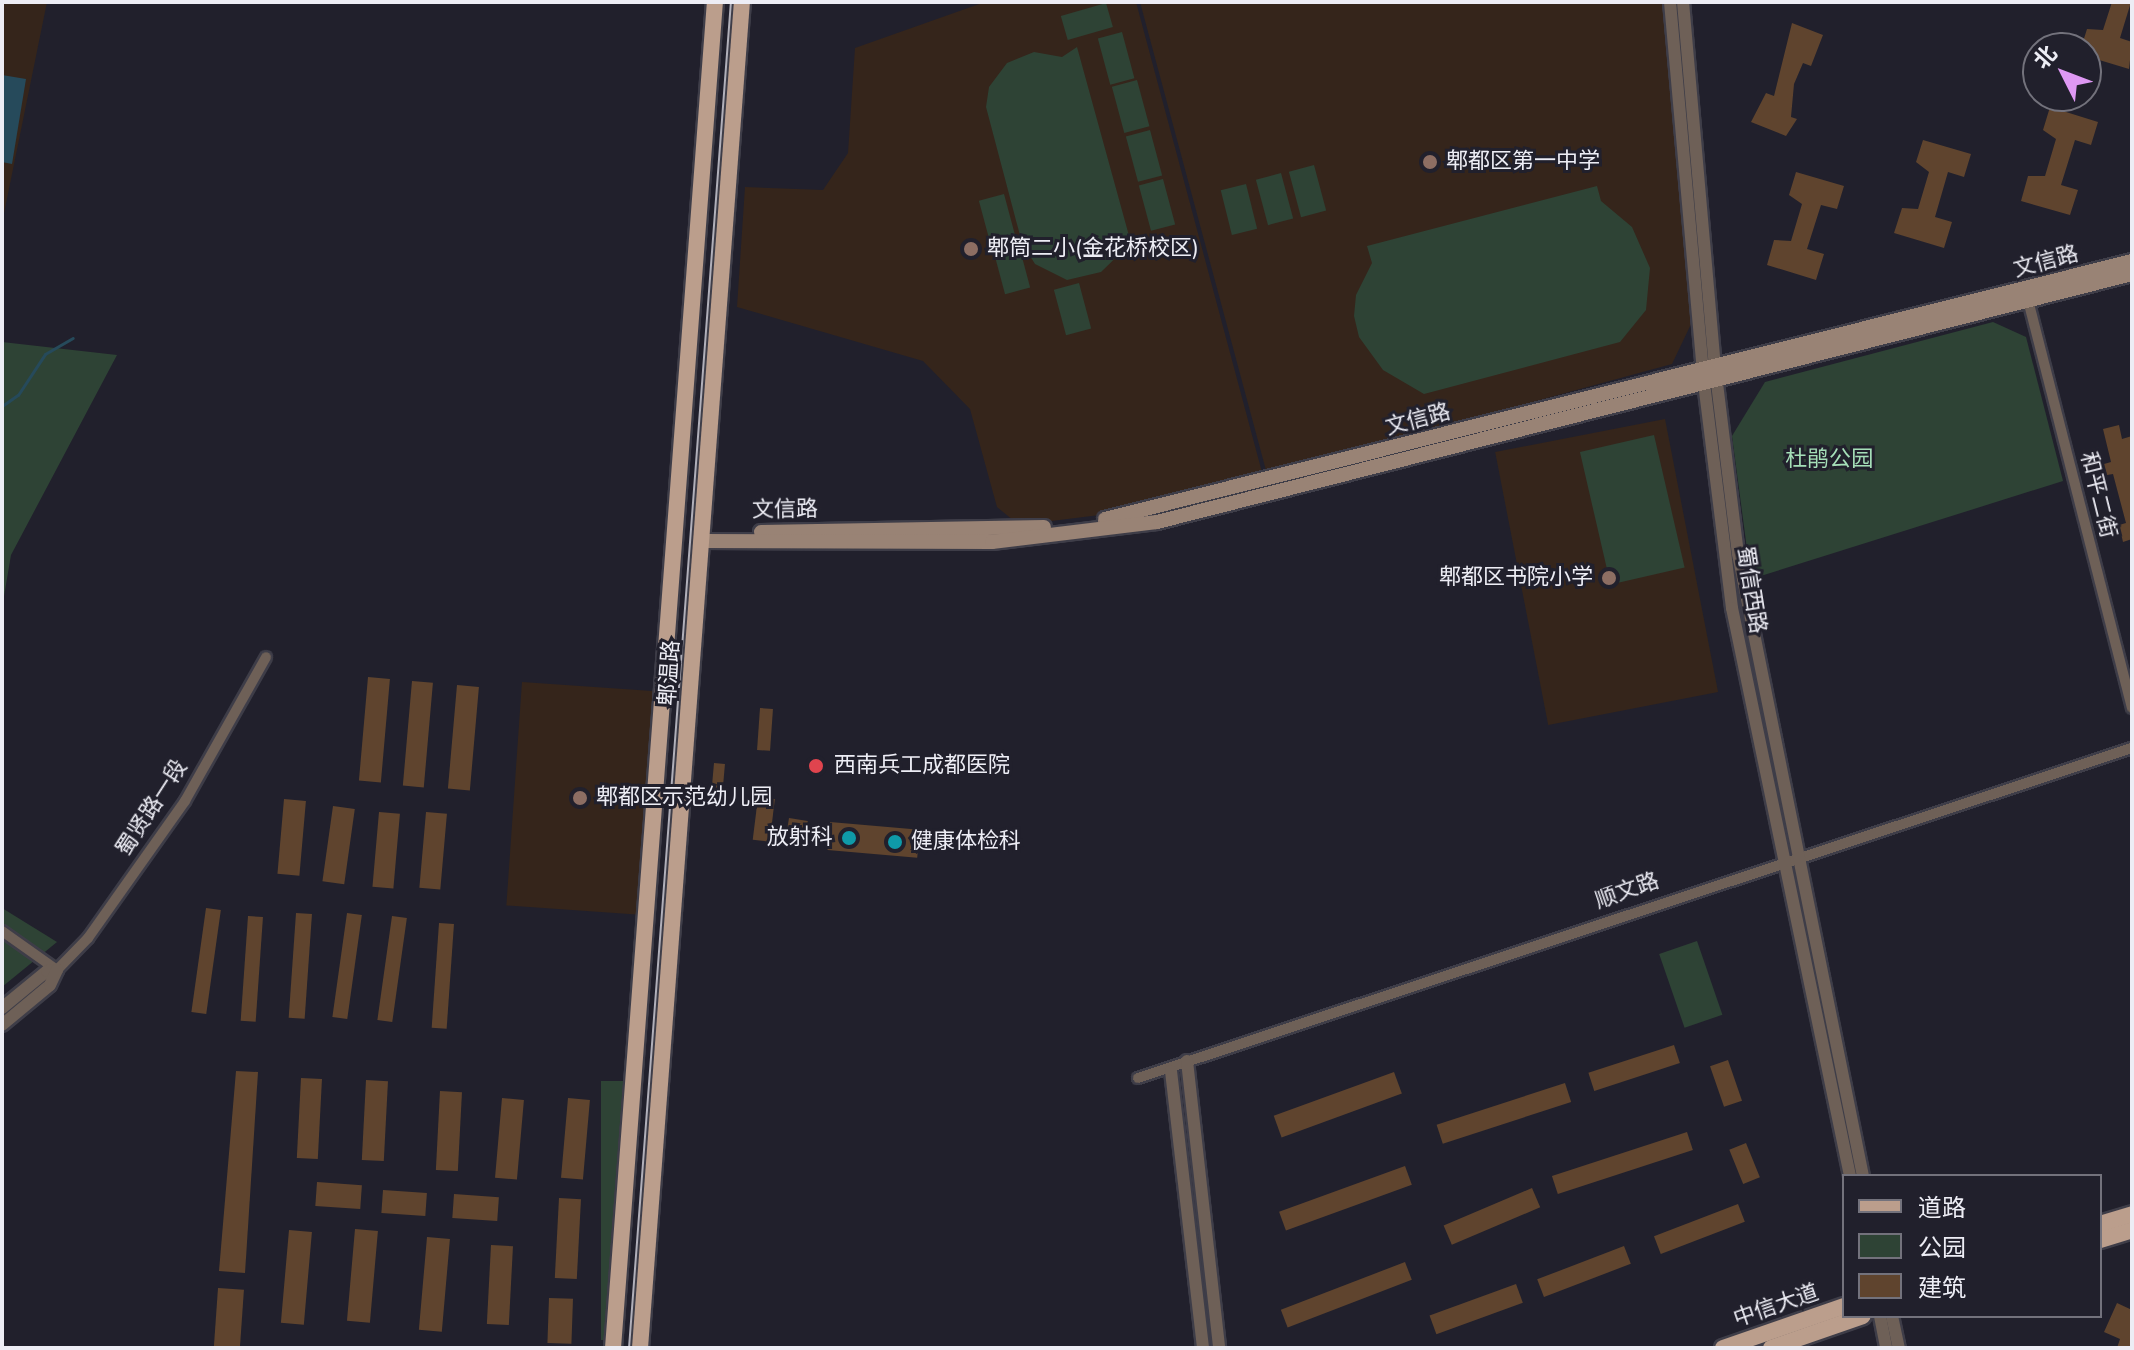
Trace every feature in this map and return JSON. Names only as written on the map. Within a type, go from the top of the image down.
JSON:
[{"type":"main road","name":"郫温路","points":[[613,1348],[715,2]]},
{"type":"main road","name":"郫温路","points":[[640,1348],[742,2]]},
{"type":"main road","name":"文信路","points":[[702,537],[992,542],[1157,522],[1709,375],[2027,296],[2132,261]]},
{"type":"main road","points":[[2027,296],[2132,274]]},
{"type":"main road","points":[[2102,1223],[2132,1214]]},
{"type":"main road","points":[[2102,1239],[2132,1230]]},
{"type":"main road","name":"中信大道","points":[[1723,1348],[1842,1307]]},
{"type":"main road","name":"中信大道","points":[[1771,1348],[1857,1318]]},
{"type":"street","name":"蜀信西路","points":[[1670,2],[1732,608],[1850,1174]]},
{"type":"street","name":"蜀信西路","points":[[1683,2],[1709,375],[1744,585],[1863,1174]]},
{"type":"street","name":"和平二街","points":[[2027,296],[2132,708]]},
{"type":"street","name":"蜀贤路一段","points":[[2,1025],[50,985],[57,970],[88,938],[185,801],[266,657]]},
{"type":"street","name":"顺文路","points":[[1138,1078],[1171,1071],[1187,1061],[1784,859],[2132,748]]},
{"type":"street","points":[[2,931],[57,970]]},
{"type":"street","name":"蜀贤路一段","points":[[2,1008],[47,971],[57,970]]},
{"type":"street","points":[[1187,1061],[1219,1348]]},
{"type":"street","points":[[1171,1071],[1203,1348]]},
{"type":"street","points":[[1880,1318],[1886,1348]]},
{"type":"street","points":[[1892,1318],[1899,1348]]},
{"type":"shaded area","points":[[2,2],[47,2],[2,223]]},
{"type":"shaded area","name":"郫筒二小(金花桥校区)","points":[[985,2],[1136,2],[1263,476],[1132,511],[1019,525],[997,507],[970,409],[923,361],[737,307],[745,187],[823,190],[848,153],[855,48]]},
{"type":"shaded area","name":"郫都区第一中学","points":[[1140,2],[1664,2],[1692,322],[1672,364],[1267,474]]},
{"type":"shaded area","name":"郫都区书院小学","points":[[1665,419],[1718,692],[1548,725],[1495,452]]},
{"type":"shaded area","name":"郫都区示范幼儿园","points":[[522,682],[656,691],[640,915],[506,905]]},
{"type":"green space","points":[[1106,3],[1113,27],[1068,40],[1061,16]]},
{"type":"green space","points":[[1122,32],[1134,78],[1110,85],[1098,38]]},
{"type":"green space","points":[[1077,47],[1131,243],[1101,272],[1067,280],[1035,264],[1022,243],[986,107],[989,87],[1007,63],[1034,52],[1062,57]]},
{"type":"green space","points":[[1137,80],[1149,126],[1124,133],[1112,87]]},
{"type":"green space","points":[[1150,130],[1162,175],[1138,182],[1126,136]]},
{"type":"green space","points":[[1314,165],[1326,210],[1301,217],[1289,172]]},
{"type":"green space","points":[[1281,173],[1293,218],[1268,225],[1256,180]]},
{"type":"green space","points":[[1163,179],[1175,224],[1151,231],[1139,185]]},
{"type":"green space","points":[[1246,184],[1257,229],[1232,235],[1221,190]]},
{"type":"green space","points":[[1597,186],[1601,201],[1632,227],[1650,268],[1646,310],[1620,342],[1424,394],[1383,370],[1359,337],[1354,316],[1356,295],[1372,263],[1367,246]]},
{"type":"green space","points":[[1004,194],[1016,240],[991,247],[979,201]]},
{"type":"green space","points":[[1018,242],[1030,287],[1005,294],[993,249]]},
{"type":"green space","points":[[1079,283],[1091,328],[1066,335],[1054,290]]},
{"type":"green space","name":"杜鹃公园","points":[[1993,322],[2026,337],[2063,481],[1751,579],[1732,436],[1765,382]]},
{"type":"green space","points":[[2,342],[117,355],[11,555],[2,608]]},
{"type":"green space","points":[[1654,435],[1685,568],[1611,585],[1580,452]]},
{"type":"green space","points":[[2,908],[57,942],[2,987]]},
{"type":"green space","points":[[1697,941],[1722,1015],[1685,1028],[1659,954]]},
{"type":"green space","points":[[601,1081],[624,1081],[624,1340],[601,1340]]},
{"type":"water","points":[[2,75],[26,79],[12,164],[2,162]]},
{"type":"building","points":[[2112,2],[2131,2],[2120,38],[2132,42],[2129,69],[2102,61],[2102,32],[2086,32],[2087,29],[2103,30]]},
{"type":"building","points":[[1792,23],[1823,35],[1811,66],[1803,63],[1794,84],[1791,117],[1797,119],[1786,136],[1751,122],[1766,93],[1774,96]]},
{"type":"building","points":[[2048,112],[2066,112],[2098,122],[2091,145],[2075,140],[2061,185],[2078,190],[2070,215],[2021,201],[2028,176],[2045,176],[2056,139],[2043,130]]},
{"type":"building","points":[[1923,140],[1971,154],[1964,177],[1948,172],[1935,217],[1952,222],[1944,248],[1894,233],[1902,208],[1918,209],[1929,172],[1916,162]]},
{"type":"building","points":[[1796,172],[1844,186],[1837,209],[1821,205],[1807,249],[1824,254],[1816,280],[1767,265],[1774,240],[1791,241],[1802,204],[1789,195]]},
{"type":"building","points":[[2119,425],[2122,439],[2132,436],[2132,539],[2123,542],[2119,525],[2126,523],[2113,474],[2107,475],[2104,464],[2111,462],[2103,429]]},
{"type":"building","points":[[368,677],[390,679],[381,783],[359,781]]},
{"type":"building","points":[[412,681],[433,683],[424,787],[403,786]]},
{"type":"building","points":[[457,685],[479,687],[470,791],[448,789]]},
{"type":"building","points":[[760,708],[773,709],[770,751],[757,750]]},
{"type":"building","points":[[714,763],[725,764],[722,799],[711,798]]},
{"type":"building","points":[[758,797],[775,799],[770,842],[753,840]]},
{"type":"building","points":[[284,799],[306,801],[299,876],[277,874]]},
{"type":"building","points":[[333,806],[355,809],[344,884],[322,881]]},
{"type":"building","points":[[379,812],[400,814],[393,889],[372,887]]},
{"type":"building","points":[[426,812],[447,814],[440,890],[419,888]]},
{"type":"building","points":[[789,818],[808,821],[804,848],[785,845]]},
{"type":"building","points":[[830,822],[920,830],[917,858],[828,850]]},
{"type":"building","points":[[206,908],[221,910],[206,1014],[191,1012]]},
{"type":"building","points":[[296,913],[312,914],[305,1019],[289,1018]]},
{"type":"building","points":[[347,913],[362,915],[347,1019],[332,1017]]},
{"type":"building","points":[[248,916],[263,917],[256,1022],[241,1021]]},
{"type":"building","points":[[392,916],[407,918],[392,1022],[377,1020]]},
{"type":"building","points":[[439,923],[454,924],[447,1029],[432,1028]]},
{"type":"building","points":[[1674,1045],[1680,1063],[1594,1091],[1588,1073]]},
{"type":"building","points":[[1728,1060],[1742,1101],[1724,1107],[1710,1066]]},
{"type":"building","points":[[236,1071],[258,1072],[245,1273],[219,1271]]},
{"type":"building","points":[[1394,1072],[1402,1094],[1282,1137],[1274,1116]]},
{"type":"building","points":[[301,1078],[322,1079],[318,1159],[297,1158]]},
{"type":"building","points":[[366,1080],[388,1081],[384,1161],[362,1160]]},
{"type":"building","points":[[1565,1083],[1571,1102],[1443,1144],[1437,1125]]},
{"type":"building","points":[[440,1091],[462,1092],[458,1171],[436,1170]]},
{"type":"building","points":[[502,1098],[524,1100],[517,1180],[495,1178]]},
{"type":"building","points":[[568,1098],[590,1100],[583,1180],[561,1178]]},
{"type":"building","points":[[1687,1132],[1693,1150],[1558,1194],[1552,1176]]},
{"type":"building","points":[[1746,1143],[1760,1177],[1743,1184],[1729,1150]]},
{"type":"building","points":[[1405,1166],[1412,1185],[1286,1231],[1279,1212]]},
{"type":"building","points":[[317,1182],[362,1185],[360,1209],[315,1206]]},
{"type":"building","points":[[1532,1188],[1540,1207],[1452,1245],[1444,1226]]},
{"type":"building","points":[[383,1190],[427,1193],[425,1216],[381,1213]]},
{"type":"building","points":[[454,1194],[499,1197],[497,1221],[452,1218]]},
{"type":"building","points":[[559,1198],[581,1199],[577,1279],[555,1278]]},
{"type":"building","points":[[1738,1204],[1745,1222],[1661,1254],[1654,1236]]},
{"type":"building","points":[[355,1229],[378,1231],[370,1323],[347,1321]]},
{"type":"building","points":[[289,1230],[312,1232],[304,1325],[281,1323]]},
{"type":"building","points":[[427,1237],[450,1239],[442,1332],[419,1330]]},
{"type":"building","points":[[491,1245],[513,1246],[509,1325],[487,1324]]},
{"type":"building","points":[[1624,1246],[1631,1264],[1544,1297],[1537,1279]]},
{"type":"building","points":[[1405,1262],[1412,1280],[1288,1327],[1281,1310]]},
{"type":"building","points":[[1516,1284],[1523,1303],[1436,1334],[1430,1315]]},
{"type":"building","points":[[218,1288],[244,1290],[240,1348],[214,1348]]},
{"type":"building","points":[[549,1298],[573,1299],[571,1344],[547,1343]]},
{"type":"building","points":[[2117,1303],[2132,1310],[2132,1348],[2117,1348],[2120,1339],[2104,1332]]},
{"type":"waterway","points":[[2,406],[18,395],[45,354],[73,338]]},
{"type":"tram line","points":[[629,1348],[731,2]]},
{"type":"place","name":"郫都区第一中学","points":[[1430,162]]},
{"type":"place","name":"郫筒二小(金花桥校区)","points":[[971,249]]},
{"type":"place","name":"郫都区书院小学","points":[[1609,578]]},
{"type":"place","name":"西南兵工成都医院","points":[[816,766]]},
{"type":"place","name":"郫都区示范幼儿园","points":[[580,798]]},
{"type":"place","name":"放射科","points":[[849,838]]},
{"type":"place","name":"健康体检科","points":[[895,842]]}]
